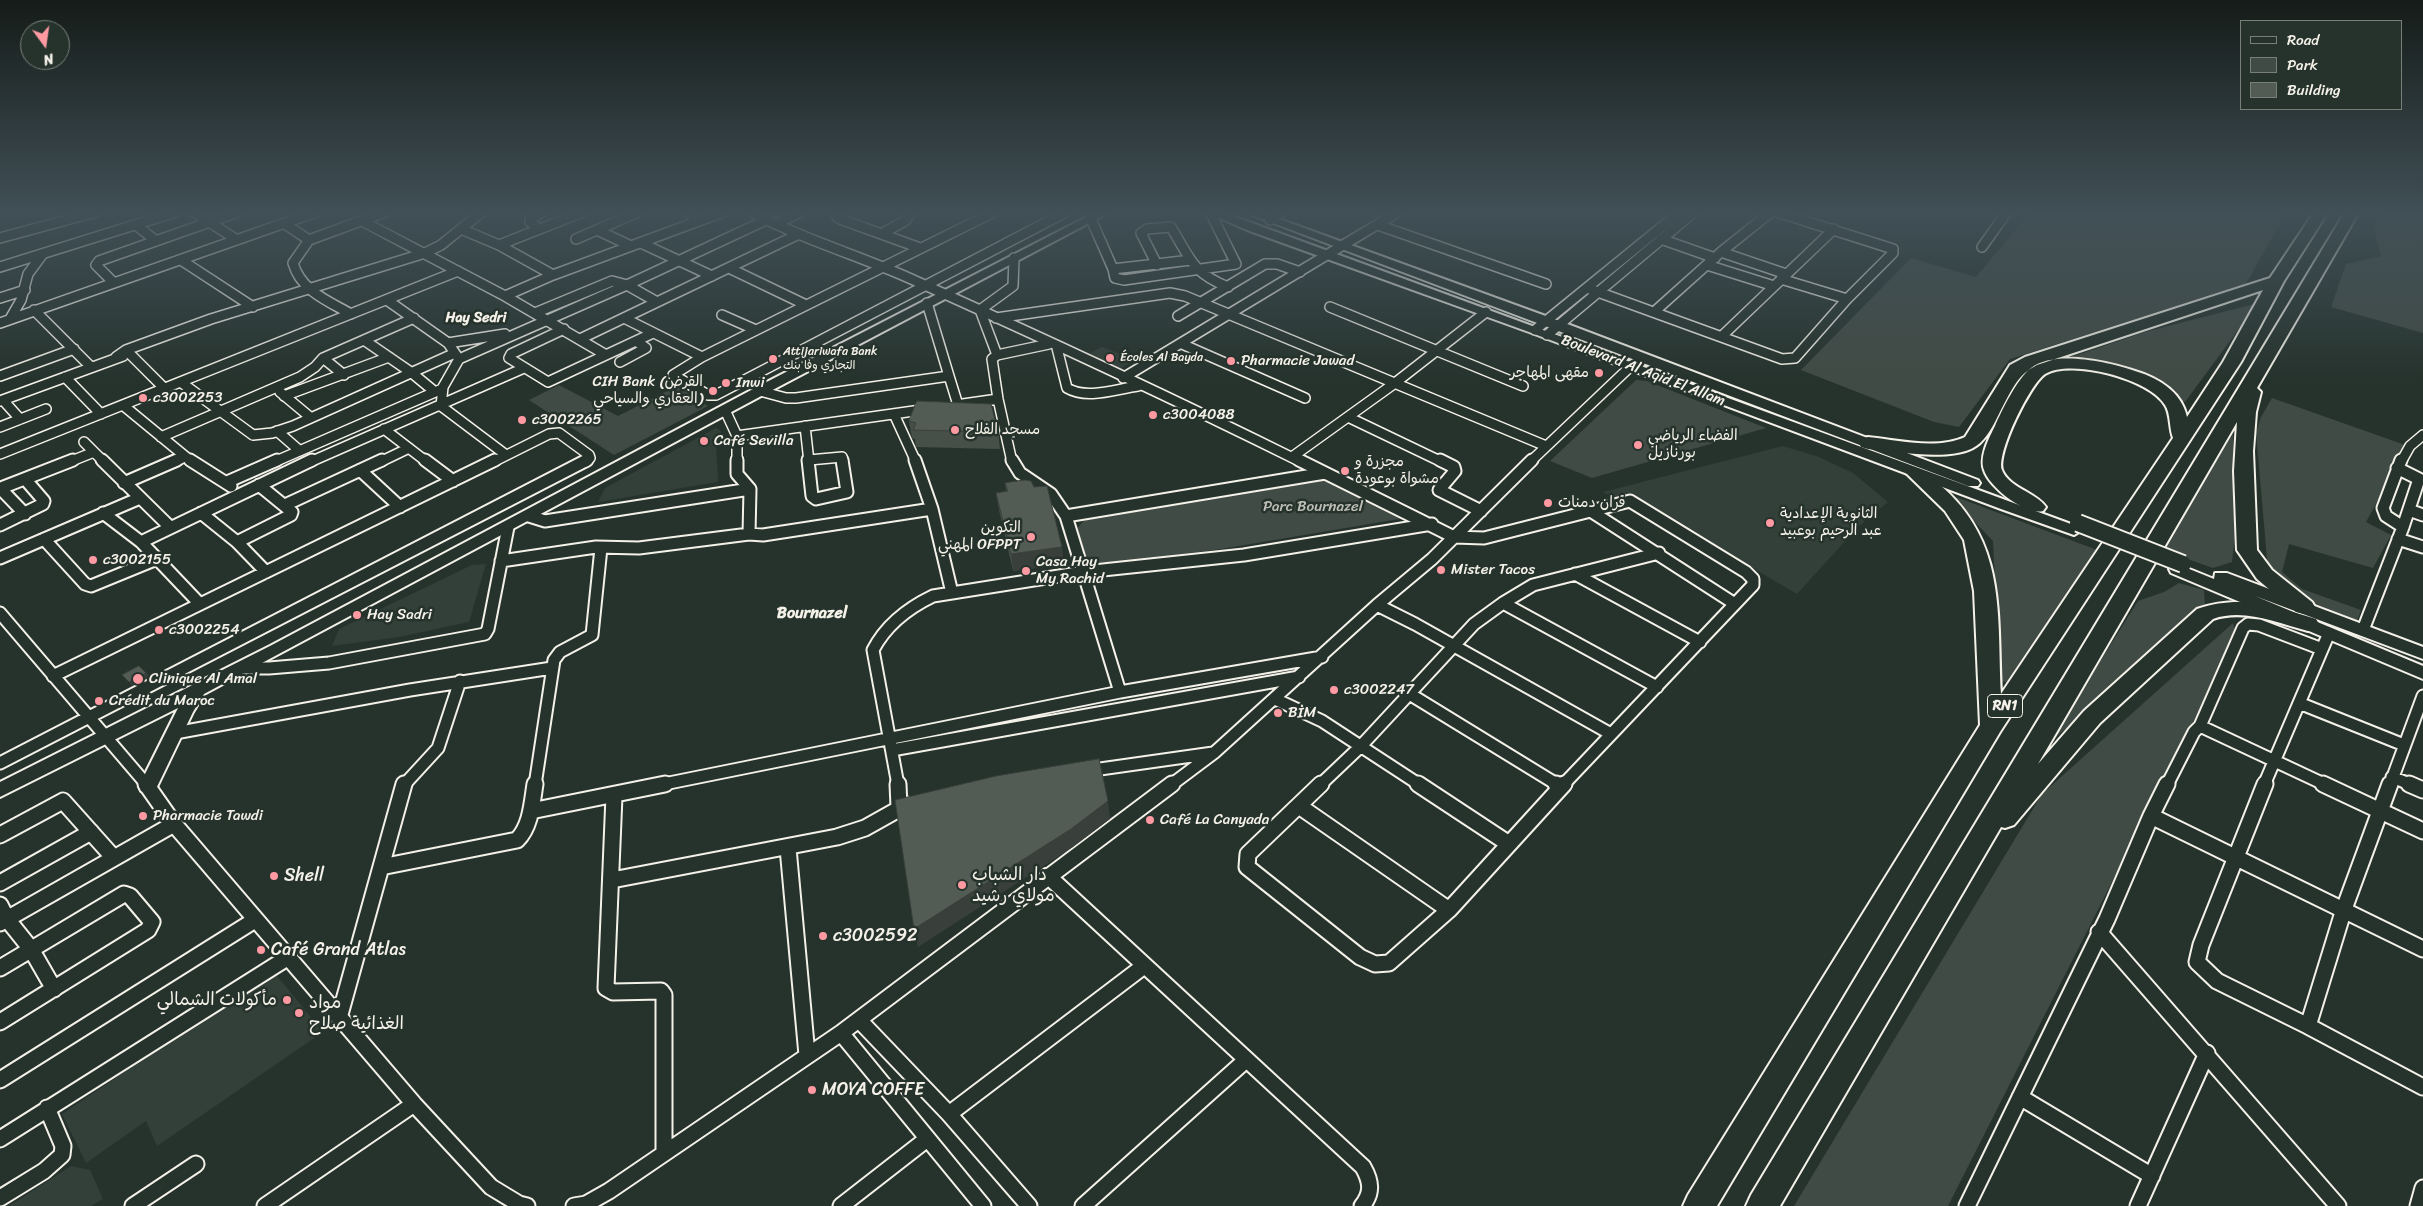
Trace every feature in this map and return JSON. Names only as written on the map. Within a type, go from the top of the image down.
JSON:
[{"type":"highway","name":"RN1","points":[[1698,1206],[1992,726],[2232,362],[2284,268]]},
{"type":"highway","points":[[1762,1206],[2319,268]]},
{"type":"highway","points":[[1868,443],[1941,448],[1962,446],[1974,440],[2016,369],[2030,361],[2276,281]]},
{"type":"highway","points":[[2036,507],[2002,481],[1993,469],[1992,457],[2005,425],[2036,373],[2048,367],[2069,364],[2115,370],[2153,386],[2174,403],[2181,437]]},
{"type":"highway","points":[[2257,373],[2247,410],[2243,453],[2247,550],[2252,561],[2261,572],[2314,621]]},
{"type":"highway","points":[[1914,472],[1956,510],[1965,522],[1978,553],[1984,584],[1988,697],[1992,726]]},
{"type":"highway","points":[[1970,856],[1999,826],[2012,808],[2092,717],[2205,614],[2218,609],[2238,607],[2314,621]]},
{"type":"main road","points":[[0,790],[241,668],[760,391],[995,268]]},
{"type":"main road","name":"Boulevard Al Aqid El Allam","points":[[1361,268],[1486,312],[1547,328],[1631,366],[1914,472],[2076,527]]},
{"type":"main road","name":"Boulevard Al Aqid El Allam","points":[[1396,268],[1547,328],[1868,443],[2036,507],[2076,527]]},
{"type":"main road","points":[[2076,527],[2180,566],[2314,621],[2423,673]]},
{"type":"main road","points":[[2314,621],[2364,630],[2423,653]]},
{"type":"main road","points":[[148,786],[185,710],[197,691]]},
{"type":"street","points":[[19,268],[28,274]]},
{"type":"street","points":[[10,319],[21,300],[28,274],[32,268]]},
{"type":"street","points":[[101,268],[114,283]]},
{"type":"street","points":[[0,323],[156,268]]},
{"type":"street","points":[[193,268],[253,307]]},
{"type":"street","points":[[294,268],[297,278],[308,288],[352,314]]},
{"type":"street","points":[[20,419],[1,400],[216,323],[229,315],[308,288],[374,268]]},
{"type":"street","points":[[453,268],[506,296],[606,355]]},
{"type":"street","points":[[541,268],[553,275]]},
{"type":"street","points":[[506,296],[571,268]]},
{"type":"street","points":[[182,383],[253,435],[277,431],[412,373],[547,320],[665,268]]},
{"type":"street","points":[[696,268],[712,276]]},
{"type":"street","points":[[580,339],[728,268]]},
{"type":"street","points":[[730,268],[806,305]]},
{"type":"street","points":[[878,268],[672,374],[711,396],[958,268]]},
{"type":"street","points":[[887,268],[1292,456],[1432,524],[1454,537],[1484,538],[1630,501],[1746,572],[1753,579],[1753,585],[1736,604],[1561,786],[1449,910],[1388,963],[1376,964],[1360,957],[1247,867],[1248,854],[1360,747],[1408,693],[1454,648],[1474,624],[1503,602],[1533,585],[1659,553]]},
{"type":"street","points":[[980,310],[1013,286],[1014,268]]},
{"type":"street","points":[[1120,268],[1112,269],[1116,278],[1124,280],[1216,268]]},
{"type":"street","points":[[1196,268],[1208,279],[1228,287]]},
{"type":"street","points":[[1178,316],[1203,303],[1258,268]]},
{"type":"street","points":[[1289,268],[1300,272]]},
{"type":"street","points":[[1123,378],[1306,268]]},
{"type":"street","points":[[1501,268],[1546,284]]},
{"type":"street","points":[[1547,328],[1587,288],[1611,268]]},
{"type":"street","points":[[1547,328],[1598,292],[1627,268]]},
{"type":"street","points":[[1654,312],[1703,268]]},
{"type":"street","points":[[1717,268],[1774,286]]},
{"type":"street","points":[[1758,268],[1847,299]]},
{"type":"street","points":[[1722,336],[1793,268]]},
{"type":"street","points":[[1587,288],[1782,359],[1799,356],[1847,299],[1878,268]]},
{"type":"street","points":[[0,454],[166,390],[458,271]]},
{"type":"street","points":[[535,313],[603,283],[618,282],[657,302]]},
{"type":"street","points":[[0,298],[25,290]]},
{"type":"street","points":[[996,318],[1170,294],[1185,296],[1546,446]]},
{"type":"street","points":[[21,300],[48,305]]},
{"type":"street","points":[[387,300],[448,343],[457,356]]},
{"type":"street","points":[[927,303],[950,376],[949,406]]},
{"type":"street","points":[[1330,307],[1523,386]]},
{"type":"street","points":[[34,310],[91,367]]},
{"type":"street","points":[[980,310],[997,355]]},
{"type":"street","points":[[1292,456],[1395,383],[1486,312]]},
{"type":"street","points":[[722,315],[756,330]]},
{"type":"street","points":[[161,437],[300,377],[315,367],[323,358],[414,318]]},
{"type":"street","points":[[624,318],[702,357]]},
{"type":"street","points":[[564,329],[508,356],[548,382],[652,332]]},
{"type":"street","points":[[448,343],[520,331]]},
{"type":"street","points":[[364,340],[439,391]]},
{"type":"street","points":[[620,362],[646,348],[636,341]]},
{"type":"street","points":[[1182,344],[1305,398]]},
{"type":"street","points":[[1053,346],[997,355],[990,362],[1013,464],[1020,473],[1051,494],[1066,516],[1120,692]]},
{"type":"street","points":[[1053,346],[1067,388],[1072,393],[1082,394],[1140,385]]},
{"type":"street","points":[[0,376],[74,349]]},
{"type":"street","points":[[129,353],[166,390]]},
{"type":"street","points":[[457,356],[439,391],[440,406],[506,455]]},
{"type":"street","points":[[284,396],[389,357]]},
{"type":"street","points":[[323,358],[344,375]]},
{"type":"street","points":[[582,1205],[609,1191],[841,1033],[1215,752],[1300,677],[1377,605],[1432,559],[1546,446],[1631,366]]},
{"type":"street","points":[[141,542],[239,494],[524,368]]},
{"type":"street","points":[[760,391],[786,398],[796,398],[950,376]]},
{"type":"street","points":[[65,377],[101,414]]},
{"type":"street","points":[[275,388],[310,417]]},
{"type":"street","points":[[227,482],[439,391]]},
{"type":"street","points":[[737,436],[998,399]]},
{"type":"street","points":[[124,406],[185,457],[227,482],[239,494]]},
{"type":"street","points":[[0,427],[46,409]]},
{"type":"street","points":[[725,410],[737,436],[737,474],[750,490],[749,534]]},
{"type":"street","points":[[894,414],[918,467],[932,509],[952,593]]},
{"type":"street","points":[[1348,417],[1448,463],[1456,471],[1439,490],[1481,511]]},
{"type":"street","points":[[805,426],[813,497],[844,494],[847,492],[842,457],[810,460]]},
{"type":"street","points":[[384,429],[453,481]]},
{"type":"street","points":[[277,431],[300,451]]},
{"type":"street","points":[[0,763],[590,458],[582,450],[554,432],[53,676]]},
{"type":"street","points":[[2403,527],[2386,516],[2383,508],[2397,468],[2414,439],[2423,435]]},
{"type":"street","points":[[84,442],[170,527]]},
{"type":"street","points":[[285,506],[409,448]]},
{"type":"street","points":[[25,514],[0,488],[94,452]]},
{"type":"street","points":[[124,482],[185,457]]},
{"type":"street","points":[[2364,630],[2419,479],[2397,468]]},
{"type":"street","points":[[360,470],[400,506]]},
{"type":"street","points":[[1066,516],[1325,473]]},
{"type":"street","points":[[0,525],[40,508],[44,501],[25,479]]},
{"type":"street","points":[[238,542],[288,518],[292,512],[259,485]]},
{"type":"street","points":[[528,516],[545,522],[750,490]]},
{"type":"street","points":[[0,558],[140,498]]},
{"type":"street","points":[[500,561],[601,548],[639,548],[749,534],[763,535],[932,509]]},
{"type":"street","points":[[1589,510],[1736,604]]},
{"type":"street","points":[[2409,510],[2423,515]]},
{"type":"street","points":[[201,512],[238,542],[266,572]]},
{"type":"street","points":[[103,514],[141,542],[200,604]]},
{"type":"street","points":[[899,806],[899,790],[873,650],[878,638],[920,601],[933,596],[1084,572],[1183,564],[1432,524]]},
{"type":"street","points":[[241,668],[275,668],[320,663],[478,637],[485,634],[488,629],[508,527]]},
{"type":"street","points":[[2398,538],[2423,548]]},
{"type":"street","points":[[44,539],[85,584],[91,586],[157,559]]},
{"type":"street","points":[[381,867],[517,840],[523,834],[531,811],[552,668],[556,655],[592,635],[601,548]]},
{"type":"street","points":[[1574,574],[1700,642]]},
{"type":"street","points":[[1503,602],[1657,687]]},
{"type":"street","points":[[1377,605],[1415,624],[1454,648],[1611,734]]},
{"type":"street","points":[[0,613],[148,786],[174,824],[414,1104],[491,1187],[519,1204],[526,1206]]},
{"type":"street","points":[[2314,621],[2322,649],[2274,761],[2201,945],[2198,962],[2217,982],[2308,1026],[2423,1087]]},
{"type":"street","points":[[1968,1206],[2099,932],[2151,816],[2194,732],[2200,726],[2243,628],[2248,624],[2259,625],[2322,649]]},
{"type":"street","points":[[531,811],[614,796],[890,737],[1120,692],[1322,657]]},
{"type":"street","points":[[175,733],[460,680],[552,668]]},
{"type":"street","points":[[892,750],[1300,677]]},
{"type":"street","points":[[339,1018],[404,784],[438,748],[460,680]]},
{"type":"street","points":[[1408,693],[1561,786]]},
{"type":"street","points":[[2308,1026],[2344,909],[2423,696]]},
{"type":"street","points":[[1275,698],[1322,721],[1509,844]]},
{"type":"street","points":[[2299,703],[2404,746]]},
{"type":"street","points":[[2200,726],[2423,831]]},
{"type":"street","points":[[1073,773],[1215,752]]},
{"type":"street","points":[[2392,777],[2423,790]]},
{"type":"street","points":[[614,796],[606,988],[612,992],[656,990],[661,991],[664,995],[664,1152]]},
{"type":"street","points":[[0,835],[63,801],[114,858]]},
{"type":"street","points":[[612,880],[788,848],[851,833],[876,822],[899,806],[918,802]]},
{"type":"street","points":[[1299,806],[1449,910]]},
{"type":"street","points":[[2151,816],[2423,949]]},
{"type":"street","points":[[4,921],[174,824]]},
{"type":"street","points":[[0,883],[91,832]]},
{"type":"street","points":[[788,848],[798,974],[807,1055]]},
{"type":"street","points":[[1048,876],[1363,1166],[1370,1177],[1371,1188],[1369,1199],[1362,1206]]},
{"type":"street","points":[[0,968],[124,894],[130,896],[152,922],[148,930],[0,1022]]},
{"type":"street","points":[[0,905],[4,921],[31,949],[54,989]]},
{"type":"street","points":[[0,1080],[255,920]]},
{"type":"street","points":[[2099,932],[2338,1206]]},
{"type":"street","points":[[0,1138],[288,958]]},
{"type":"street","points":[[949,1114],[1144,966]]},
{"type":"street","points":[[859,1020],[949,1114],[1029,1206]]},
{"type":"street","points":[[841,1033],[983,1206]]},
{"type":"street","points":[[2138,1206],[2207,1054]]},
{"type":"street","points":[[1083,1206],[1246,1060]]},
{"type":"street","points":[[2020,1097],[2152,1176]]},
{"type":"street","points":[[265,1206],[414,1104]]},
{"type":"street","points":[[0,1198],[44,1171],[62,1156],[63,1146],[48,1108]]},
{"type":"street","points":[[841,1206],[927,1139]]},
{"type":"street","points":[[133,1206],[196,1164]]},
{"type":"street","points":[[2418,1206],[2423,1188]]},
{"type":"shaded area","name":"Écoles Al Bayda","points":[[1102,347],[1135,360],[1118,370],[1086,355]]},
{"type":"shaded area","points":[[716,428],[727,436],[716,444],[718,482],[598,502],[605,488]]},
{"type":"shaded area","name":"الثانوية الإعدادية عبد الرحيم بوعبيد","points":[[1783,446],[1819,457],[1853,473],[1888,502],[1858,527],[1797,594],[1634,498],[1612,497],[1603,492]]},
{"type":"shaded area","points":[[486,564],[469,622],[399,637],[332,646],[339,629],[472,565]]},
{"type":"shaded area","points":[[274,972],[323,1032],[157,1146],[146,1121],[86,1163],[62,1114]]},
{"type":"shaded area","points":[[71,1166],[90,1170],[103,1199],[91,1206],[9,1206]]},
{"type":"green space","points":[[1901,268],[1946,268],[1976,277],[1983,268],[2255,268],[2246,284],[2010,359],[1959,427],[1934,422],[1801,370]]},
{"type":"green space","points":[[2345,268],[2423,268],[2423,333],[2331,307]]},
{"type":"green space","points":[[2258,303],[2185,402],[2149,378],[2063,360],[2145,332]]},
{"type":"green space","name":"الفضاء الرياضي بورنازيل","points":[[1636,380],[1647,381],[1766,428],[1592,478],[1550,461]]},
{"type":"green space","points":[[559,385],[618,416],[677,386],[708,406],[614,455],[529,400]]},
{"type":"green space","points":[[2272,398],[2408,446],[2366,522],[2391,535],[2373,568],[2289,544],[2282,572],[2302,589],[2361,610],[2356,624],[2309,602],[2268,570],[2256,433],[2261,417]]},
{"type":"green space","points":[[2233,434],[2237,518],[2232,562],[2213,568],[2162,550]]},
{"type":"green space","name":"Parc Bournazel","points":[[1324,479],[1405,518],[1221,549],[1119,562],[1082,560],[1075,531],[1088,516],[1292,486],[1295,483]]},
{"type":"green space","points":[[1948,494],[2097,550],[2009,683],[2000,681],[1993,541]]},
{"type":"green space","points":[[2179,583],[2204,590],[2205,609],[2049,743],[2138,601],[2164,592]]},
{"type":"green space","points":[[2233,623],[2237,635],[1948,1206],[1794,1206],[2042,794]]},
{"type":"building","points":[[917,401],[991,404],[998,432],[913,430],[916,423],[909,421]]},
{"type":"building","name":"التكوين المهني OFPPT","points":[[1031,481],[1034,487],[1047,486],[1062,547],[1011,554],[996,493],[1008,491],[1005,483]]},
{"type":"building","points":[[139,666],[146,673],[129,682],[122,675]]},
{"type":"building","name":"دار الشباب مولاي رشيد","points":[[1099,759],[1108,801],[1071,829],[914,929],[895,800],[996,776]]},
{"type":"place","name":"Écoles Al Bayda","points":[[1110,358]]},
{"type":"place","name":"Attijariwafa Bank التجاري وفا بنك","points":[[773,359]]},
{"type":"place","name":"Pharmacie Jawad","points":[[1231,361]]},
{"type":"place","name":"مقهى المهاجر","points":[[1599,373]]},
{"type":"place","name":"Inwi","points":[[726,383]]},
{"type":"place","name":"CIH Bank (القرض العقاري والسياحي)","points":[[713,391]]},
{"type":"place","name":"c3002253","points":[[143,398]]},
{"type":"place","name":"c3004088","points":[[1153,415]]},
{"type":"place","name":"c3002265","points":[[522,420]]},
{"type":"place","name":"مسجد الفلاح","points":[[955,430]]},
{"type":"place","name":"Café Sevilla","points":[[704,441]]},
{"type":"place","name":"الفضاء الرياضي بورنازيل","points":[[1638,445]]},
{"type":"place","name":"مجزرة و مشواة بوعودة","points":[[1345,471]]},
{"type":"place","name":"فران دمنات","points":[[1548,503]]},
{"type":"place","name":"الثانوية الإعدادية عبد الرحيم بوعبيد","points":[[1770,523]]},
{"type":"place","name":"التكوين المهني OFPPT","points":[[1031,537]]},
{"type":"place","name":"c3002155","points":[[93,560]]},
{"type":"place","name":"Mister Tacos","points":[[1441,570]]},
{"type":"place","name":"Casa Hay My Rachid","points":[[1026,571]]},
{"type":"place","name":"Hay Sadri","points":[[357,615]]},
{"type":"place","name":"c3002254","points":[[159,630]]},
{"type":"place","name":"Clinique Al Amal","points":[[138,679]]},
{"type":"place","name":"c3002247","points":[[1334,690]]},
{"type":"place","name":"Crédit du Maroc","points":[[99,701]]},
{"type":"place","name":"BİM","points":[[1278,713]]},
{"type":"place","name":"Pharmacie Tawdi","points":[[143,816]]},
{"type":"place","name":"Café La Canyada","points":[[1150,820]]},
{"type":"place","name":"Shell","points":[[274,876]]},
{"type":"place","name":"دار الشباب مولاي رشيد","points":[[962,885]]},
{"type":"place","name":"c3002592","points":[[823,936]]},
{"type":"place","name":"Café Grand Atlas","points":[[261,950]]},
{"type":"place","name":"مأكولات الشمالي","points":[[287,1000]]},
{"type":"place","name":"مواد الغذائية صلاح","points":[[299,1013]]},
{"type":"place","name":"MOYA COFFE","points":[[812,1090]]},
{"type":"district","name":"Hay Sedri","points":[[476,318]]},
{"type":"district","name":"Bournazel","points":[[812,614]]}]
